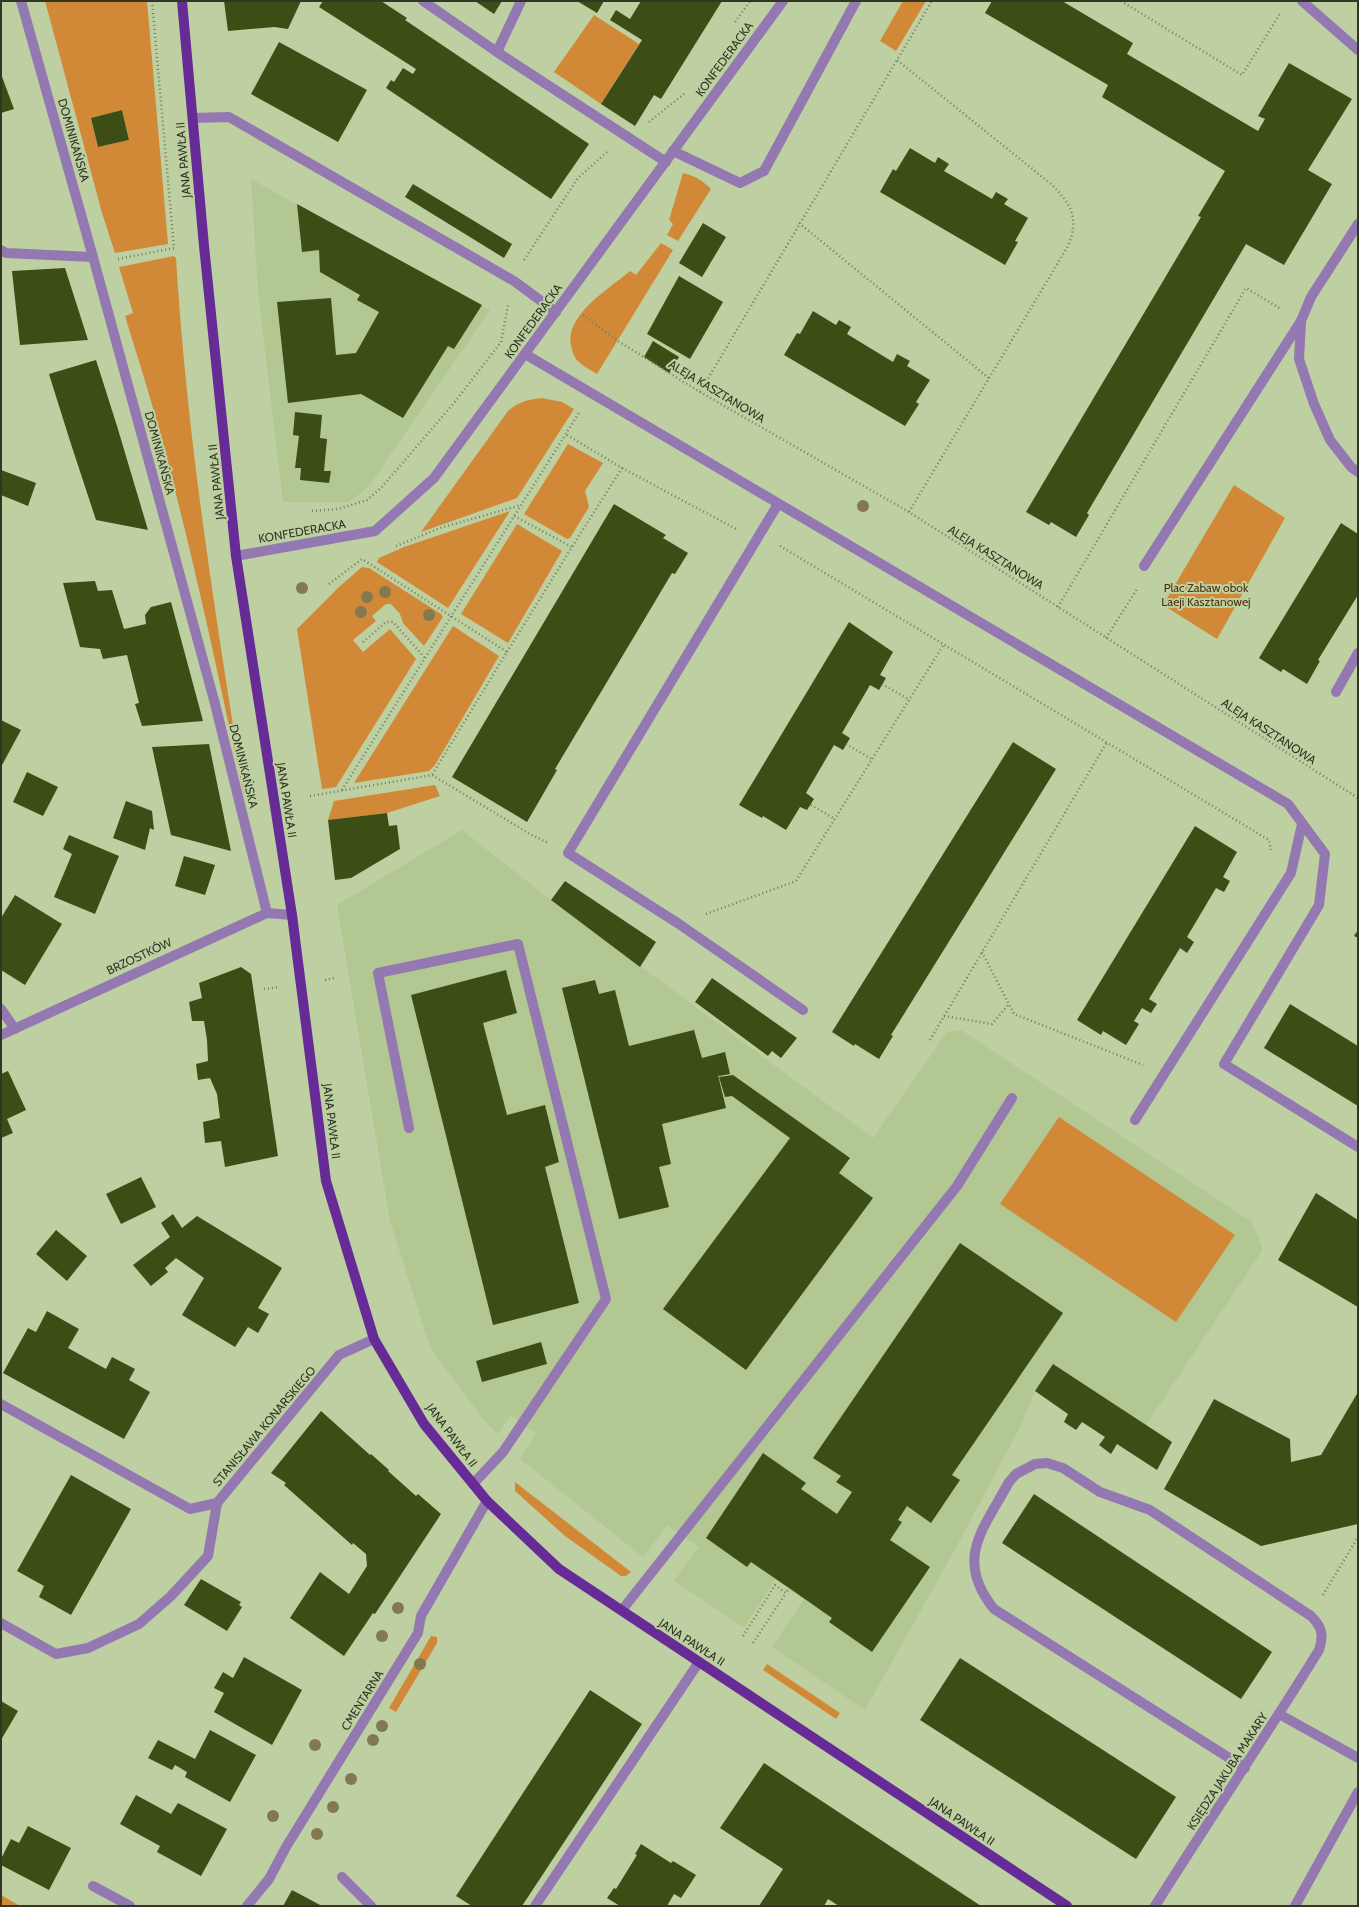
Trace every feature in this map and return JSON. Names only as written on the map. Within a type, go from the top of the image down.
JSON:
[{"type":"main road","name":"JANA PAWŁA II","points":[[182,1],[192,118],[236,556],[292,915],[326,1181],[374,1339],[424,1424],[487,1502],[559,1569],[1067,1906]]},
{"type":"street","name":"DOMINIKAŃSKA","points":[[21,1],[93,257],[214,700],[266,913]]},
{"type":"street","points":[[423,1],[497,52],[666,162]]},
{"type":"street","points":[[497,52],[521,1]]},
{"type":"street","name":"KONFEDERACKA","points":[[236,556],[375,532],[434,478],[783,1]]},
{"type":"street","points":[[673,151],[740,183],[764,171],[856,1]]},
{"type":"street","points":[[1302,1],[1358,50]]},
{"type":"street","points":[[192,118],[229,117],[514,281],[556,312]]},
{"type":"street","points":[[1144,566],[1300,320],[1311,297],[1358,224]]},
{"type":"street","points":[[1,250],[6,253],[93,257]]},
{"type":"street","points":[[1300,320],[1299,359],[1314,404],[1330,440],[1351,467],[1358,472]]},
{"type":"street","points":[[525,354],[1288,804],[1325,854],[1319,905],[1224,1064],[1358,1147]]},
{"type":"street","points":[[778,504],[568,853],[679,924],[803,1010]]},
{"type":"street","points":[[1336,692],[1358,654]]},
{"type":"street","points":[[1135,1120],[1291,873],[1302,824]]},
{"type":"street","name":"BRZOSTKÓW","points":[[1,1035],[266,913],[292,915]]},
{"type":"street","points":[[409,1128],[378,973],[518,944],[606,1299],[503,1452],[473,1484]]},
{"type":"street","points":[[1,1009],[14,1029]]},
{"type":"street","points":[[622,1610],[957,1186],[1012,1098]]},
{"type":"street","name":"STANISŁAWA KONARSKIEGO","points":[[1,1404],[190,1509],[217,1503],[339,1355],[374,1339]]},
{"type":"street","points":[[1245,1768],[994,1609],[982,1595],[974,1575],[973,1556],[978,1539],[1009,1482],[1016,1474],[1035,1464],[1047,1463],[1063,1468],[1100,1492],[1150,1510],[1311,1616]]},
{"type":"street","name":"CMENTARNA","points":[[247,1906],[269,1879],[286,1847],[418,1633],[421,1616],[487,1502]]},
{"type":"street","points":[[1,1623],[56,1654],[88,1648],[139,1624],[171,1596],[208,1556],[217,1503]]},
{"type":"street","name":"KSIĘDZA JAKUBA MAKARY","points":[[1155,1906],[1245,1768],[1319,1650],[1323,1639],[1322,1632],[1311,1616]]},
{"type":"street","points":[[535,1906],[699,1662]]},
{"type":"street","points":[[1279,1714],[1358,1758]]},
{"type":"street","points":[[1295,1906],[1358,1792]]},
{"type":"street","points":[[342,1877],[371,1906]]},
{"type":"street","points":[[93,1886],[130,1906]]},
{"type":"path","points":[[112,261],[174,248],[152,1]]},
{"type":"path","points":[[700,392],[932,1]]},
{"type":"path","points":[[1121,1],[1242,75],[1284,6]]},
{"type":"path","points":[[897,60],[1051,184],[1063,197],[1071,209],[1074,226],[1068,246],[990,379],[909,512]]},
{"type":"path","points":[[799,223],[990,379]]},
{"type":"path","points":[[312,511],[338,509],[367,500],[381,488],[454,403],[501,342],[514,281]]},
{"type":"path","points":[[1058,607],[1246,288],[1300,320]]},
{"type":"path","name":"ALEJA KASZTANOWA","points":[[580,313],[618,340],[700,392],[909,512],[1358,798]]},
{"type":"path","points":[[342,790],[514,516],[567,435],[622,468],[739,531],[760,536],[772,541],[1269,840],[1272,854]]},
{"type":"path","points":[[432,775],[622,468]]},
{"type":"path","points":[[391,548],[440,528],[521,505]]},
{"type":"path","points":[[514,516],[572,547]]},
{"type":"path","points":[[329,584],[362,559],[370,556]]},
{"type":"path","points":[[362,559],[507,652]]},
{"type":"path","points":[[1106,638],[1147,573],[1144,566]]},
{"type":"path","points":[[362,642],[386,622],[393,622],[425,658]]},
{"type":"path","points":[[679,924],[796,881],[944,644]]},
{"type":"path","points":[[882,684],[910,700]]},
{"type":"path","points":[[930,1040],[1107,742]]},
{"type":"path","points":[[846,744],[872,759]]},
{"type":"path","points":[[310,796],[432,775],[530,834],[568,853]]},
{"type":"path","points":[[811,805],[835,819]]},
{"type":"path","points":[[982,952],[1014,1014],[1146,1066]]},
{"type":"path","points":[[944,1016],[992,1024],[1009,1004]]},
{"type":"path","points":[[1311,1616],[1358,1538]]},
{"type":"path","points":[[743,1636],[775,1585],[786,1593]]},
{"type":"path","points":[[753,1643],[789,1588]]},
{"type":"shaded area","points":[[251,179],[490,310],[371,483],[360,494],[348,502],[283,502],[258,292]]},
{"type":"shaded area","points":[[462,830],[551,900],[873,1138],[947,1032],[961,1030],[1252,1222],[1263,1249],[1146,1425],[1053,1364],[1035,1391],[1019,1429],[952,1555],[865,1710],[772,1647],[804,1599],[775,1579],[744,1628],[674,1581],[699,1547],[667,1525],[643,1557],[520,1459],[536,1434],[511,1415],[497,1434],[482,1418],[430,1347],[390,1221],[337,905]]},
{"type":"green space","points":[[45,1],[147,1],[168,244],[115,253],[102,213]],"holes":[[[122,110],[129,140],[98,147],[91,118]]]},
{"type":"green space","points":[[903,1],[926,1],[896,51],[880,41]]},
{"type":"green space","points":[[594,15],[639,44],[601,104],[554,72]]},
{"type":"green space","points":[[683,173],[705,183],[711,189],[678,241],[667,235],[673,224],[669,220]]},
{"type":"green space","points":[[661,243],[673,250],[597,374],[581,364],[574,356],[570,337],[573,326],[580,315],[600,295],[630,271],[636,275]]},
{"type":"green space","points":[[174,256],[176,258],[187,394],[195,462],[213,597],[245,800],[182,519],[154,412],[125,316],[133,313],[119,267]]},
{"type":"green space","points":[[542,398],[562,402],[574,409],[517,498],[421,532],[508,411],[516,405],[533,399]]},
{"type":"green space","points":[[568,444],[603,463],[585,491],[589,507],[570,538],[567,539],[524,514]]},
{"type":"green space","name":"Plac Zabaw obok Laeji Kasztanowej","points":[[1234,485],[1285,518],[1217,639],[1163,605]]},
{"type":"green space","points":[[510,511],[448,608],[377,562],[379,558],[404,547]]},
{"type":"green space","points":[[517,524],[562,551],[508,643],[461,614]]},
{"type":"green space","points":[[362,567],[369,568],[441,614],[443,617],[424,646],[403,623],[400,614],[391,604],[386,604],[372,616],[376,621],[353,640],[363,652],[390,629],[416,659],[336,787],[322,789],[297,629],[340,586]]},
{"type":"green space","points":[[453,626],[499,656],[435,765],[429,771],[354,783]]},
{"type":"green space","points":[[435,785],[440,796],[387,813],[328,820],[334,801]]},
{"type":"green space","points":[[1059,1117],[1235,1235],[1176,1322],[1000,1204]]},
{"type":"green space","points":[[515,1482],[631,1572],[626,1576],[621,1576],[565,1536],[515,1491]]},
{"type":"green space","points":[[431,1636],[437,1637],[437,1643],[396,1712],[389,1708]]},
{"type":"green space","points":[[767,1664],[840,1713],[836,1719],[763,1670]]},
{"type":"green space","points":[[1,1895],[20,1906],[1,1906]]},
{"type":"building","points":[[224,1],[301,1],[288,29],[274,27],[228,31]]},
{"type":"building","points":[[323,1],[381,1],[407,18],[405,20],[589,144],[551,199],[386,88],[391,80],[394,82],[403,68],[413,74],[416,69],[319,7]]},
{"type":"building","points":[[475,1],[502,1],[494,14]]},
{"type":"building","points":[[577,1],[604,1],[597,13]]},
{"type":"building","points":[[641,1],[722,1],[661,99],[654,95],[635,126],[601,104],[642,40],[610,20],[616,10],[630,19]]},
{"type":"building","points":[[992,1],[1062,1],[1133,43],[1127,54],[1258,131],[1265,119],[1258,116],[1289,63],[1352,99],[1308,170],[1332,184],[1284,265],[1246,244],[1087,513],[1089,515],[1076,537],[1051,522],[1049,525],[1026,512],[1201,217],[1198,216],[1225,171],[1102,97],[1108,85],[985,13]]},
{"type":"building","points":[[279,42],[367,90],[338,142],[251,94]]},
{"type":"building","points":[[1,74],[14,109],[1,113]]},
{"type":"building","points":[[122,110],[129,140],[98,147],[91,118]]},
{"type":"building","points":[[910,148],[935,163],[938,157],[949,164],[944,171],[992,199],[996,192],[1008,199],[1004,204],[1028,218],[1015,241],[1018,242],[1005,265],[880,192],[893,169],[896,171]]},
{"type":"building","points":[[413,184],[512,244],[504,258],[405,197]]},
{"type":"building","points":[[297,204],[482,305],[454,349],[448,346],[403,418],[361,394],[288,403],[277,302],[331,298],[336,355],[356,353],[379,312],[357,300],[360,295],[320,272],[319,250],[302,252]]},
{"type":"building","points":[[703,223],[726,237],[702,277],[679,263]]},
{"type":"building","points":[[65,268],[88,340],[20,345],[12,271]]},
{"type":"building","points":[[679,276],[723,302],[690,359],[647,334]]},
{"type":"building","points":[[813,311],[836,325],[839,320],[851,327],[847,334],[893,362],[897,354],[910,361],[907,366],[930,380],[916,402],[919,404],[905,426],[784,355],[797,333],[800,334]]},
{"type":"building","points":[[653,341],[679,357],[669,373],[644,357]]},
{"type":"building","points":[[96,360],[148,530],[96,520],[49,374]]},
{"type":"building","points":[[295,412],[322,415],[320,438],[327,439],[324,471],[331,471],[329,483],[300,480],[301,468],[295,468],[299,436],[293,435]]},
{"type":"building","points":[[1,470],[36,483],[28,506],[1,495]]},
{"type":"building","points":[[614,504],[666,535],[663,538],[688,553],[675,574],[672,573],[555,769],[557,770],[527,822],[452,777]]},
{"type":"building","points":[[1341,523],[1358,534],[1358,595],[1318,660],[1320,661],[1307,684],[1283,669],[1281,672],[1259,658]]},
{"type":"building","points":[[95,581],[98,591],[112,590],[124,629],[146,624],[145,615],[151,607],[171,602],[203,721],[142,726],[135,704],[139,703],[127,655],[103,659],[100,649],[80,647],[63,583]]},
{"type":"building","points":[[849,622],[893,652],[880,675],[886,678],[879,690],[870,685],[842,733],[850,738],[843,750],[834,745],[806,793],[814,799],[807,810],[800,807],[786,830],[763,816],[762,818],[739,805]]},
{"type":"building","points":[[1,720],[21,730],[1,767]]},
{"type":"building","points":[[1013,742],[1056,769],[891,1035],[893,1036],[879,1059],[832,1032]]},
{"type":"building","points":[[209,744],[231,851],[171,835],[152,747]]},
{"type":"building","points":[[27,772],[58,787],[43,816],[13,802]]},
{"type":"building","points":[[126,801],[152,811],[154,830],[150,828],[145,850],[113,838]]},
{"type":"building","points":[[387,813],[389,826],[397,825],[400,849],[351,878],[335,880],[328,820]]},
{"type":"building","points":[[1195,826],[1237,852],[1223,877],[1230,881],[1224,892],[1216,888],[1187,937],[1194,942],[1187,953],[1180,948],[1149,999],[1157,1004],[1151,1013],[1142,1008],[1134,1021],[1139,1024],[1126,1045],[1103,1031],[1101,1035],[1077,1020]]},
{"type":"building","points":[[69,835],[119,856],[95,914],[54,897],[72,854],[63,849]]},
{"type":"building","points":[[184,856],[215,865],[205,895],[175,886]]},
{"type":"building","points":[[565,881],[656,942],[640,967],[551,900]]},
{"type":"building","points":[[15,895],[62,924],[25,985],[1,970],[1,918]]},
{"type":"building","points":[[1358,930],[1358,938],[1354,936]]},
{"type":"building","points":[[241,967],[251,974],[278,1156],[225,1167],[221,1141],[205,1143],[203,1122],[220,1118],[217,1094],[210,1078],[198,1080],[196,1064],[208,1061],[207,1040],[204,1021],[192,1021],[189,1002],[202,998],[199,983]]},
{"type":"building","points":[[506,970],[517,1013],[483,1023],[507,1115],[545,1105],[559,1162],[545,1167],[579,1303],[493,1325],[411,995]]},
{"type":"building","points":[[712,978],[797,1038],[781,1058],[772,1051],[768,1056],[695,1002]]},
{"type":"building","points":[[595,980],[599,994],[615,990],[629,1046],[694,1030],[702,1058],[725,1052],[730,1074],[718,1075],[726,1108],[662,1124],[671,1164],[659,1167],[669,1207],[619,1219],[562,988]]},
{"type":"building","points":[[1290,1004],[1358,1046],[1358,1106],[1264,1048]]},
{"type":"building","points":[[8,1071],[26,1110],[7,1119],[13,1133],[1,1138],[1,1074]]},
{"type":"building","points":[[733,1075],[850,1158],[839,1173],[873,1198],[746,1370],[663,1309],[790,1138],[732,1096],[725,1097],[719,1077]]},
{"type":"building","points":[[141,1177],[156,1207],[121,1224],[106,1194]]},
{"type":"building","points":[[1316,1193],[1358,1220],[1358,1307],[1278,1260]]},
{"type":"building","points":[[173,1214],[182,1228],[197,1216],[282,1268],[258,1308],[269,1314],[258,1333],[248,1327],[235,1347],[182,1315],[204,1278],[176,1258],[165,1268],[168,1272],[151,1286],[133,1265],[170,1237],[161,1223]]},
{"type":"building","points":[[56,1230],[87,1256],[67,1281],[36,1254]]},
{"type":"building","points":[[960,1243],[1063,1313],[952,1475],[960,1480],[931,1523],[907,1506],[898,1520],[902,1522],[890,1540],[930,1567],[872,1652],[829,1622],[832,1618],[789,1588],[751,1562],[747,1567],[706,1538],[763,1453],[806,1483],[801,1489],[837,1514],[852,1492],[836,1482],[841,1476],[813,1458]]},
{"type":"building","points":[[47,1311],[79,1329],[68,1348],[106,1369],[112,1357],[135,1369],[129,1380],[150,1392],[124,1439],[3,1373],[28,1328],[36,1332]]},
{"type":"building","points":[[541,1342],[547,1364],[482,1382],[476,1361]]},
{"type":"building","points":[[1053,1364],[1172,1442],[1157,1470],[1117,1444],[1111,1454],[1099,1445],[1105,1437],[1082,1422],[1076,1430],[1064,1422],[1068,1414],[1035,1391]]},
{"type":"building","points":[[1358,1392],[1358,1524],[1261,1546],[1164,1489],[1214,1399],[1290,1439],[1291,1462],[1321,1455]]},
{"type":"building","points":[[321,1411],[389,1470],[388,1471],[416,1496],[418,1494],[441,1514],[375,1614],[373,1613],[344,1656],[290,1618],[320,1572],[349,1594],[367,1566],[366,1554],[353,1543],[352,1545],[284,1485],[286,1483],[271,1473]]},
{"type":"building","points":[[71,1475],[131,1509],[71,1615],[39,1597],[44,1586],[17,1571]]},
{"type":"building","points":[[1034,1494],[1272,1652],[1241,1699],[1002,1543]]},
{"type":"building","points":[[201,1579],[241,1602],[239,1605],[242,1607],[227,1631],[184,1605]]},
{"type":"building","points":[[244,1657],[302,1690],[272,1745],[214,1712],[224,1693],[214,1688],[223,1672],[233,1678]]},
{"type":"building","points":[[960,1658],[1176,1797],[1136,1859],[920,1720]]},
{"type":"building","points":[[590,1690],[642,1724],[522,1906],[472,1906],[456,1896]]},
{"type":"building","points":[[1,1701],[18,1711],[1,1740]]},
{"type":"building","points":[[210,1730],[256,1755],[230,1802],[185,1777],[187,1772],[175,1765],[172,1770],[148,1758],[158,1740],[195,1759]]},
{"type":"building","points":[[764,1763],[981,1906],[839,1906],[828,1899],[824,1906],[759,1906],[783,1869],[720,1828]]},
{"type":"building","points":[[136,1795],[171,1814],[178,1803],[227,1829],[201,1876],[157,1852],[160,1846],[120,1824]]},
{"type":"building","points":[[28,1826],[71,1848],[49,1890],[1,1865],[1,1859],[11,1839],[19,1843]]},
{"type":"building","points":[[641,1844],[671,1863],[673,1861],[696,1875],[681,1898],[674,1894],[667,1906],[620,1906],[607,1898],[614,1888],[616,1889],[637,1855],[635,1854]]},
{"type":"building","points":[[292,1890],[322,1906],[283,1906]]}]
